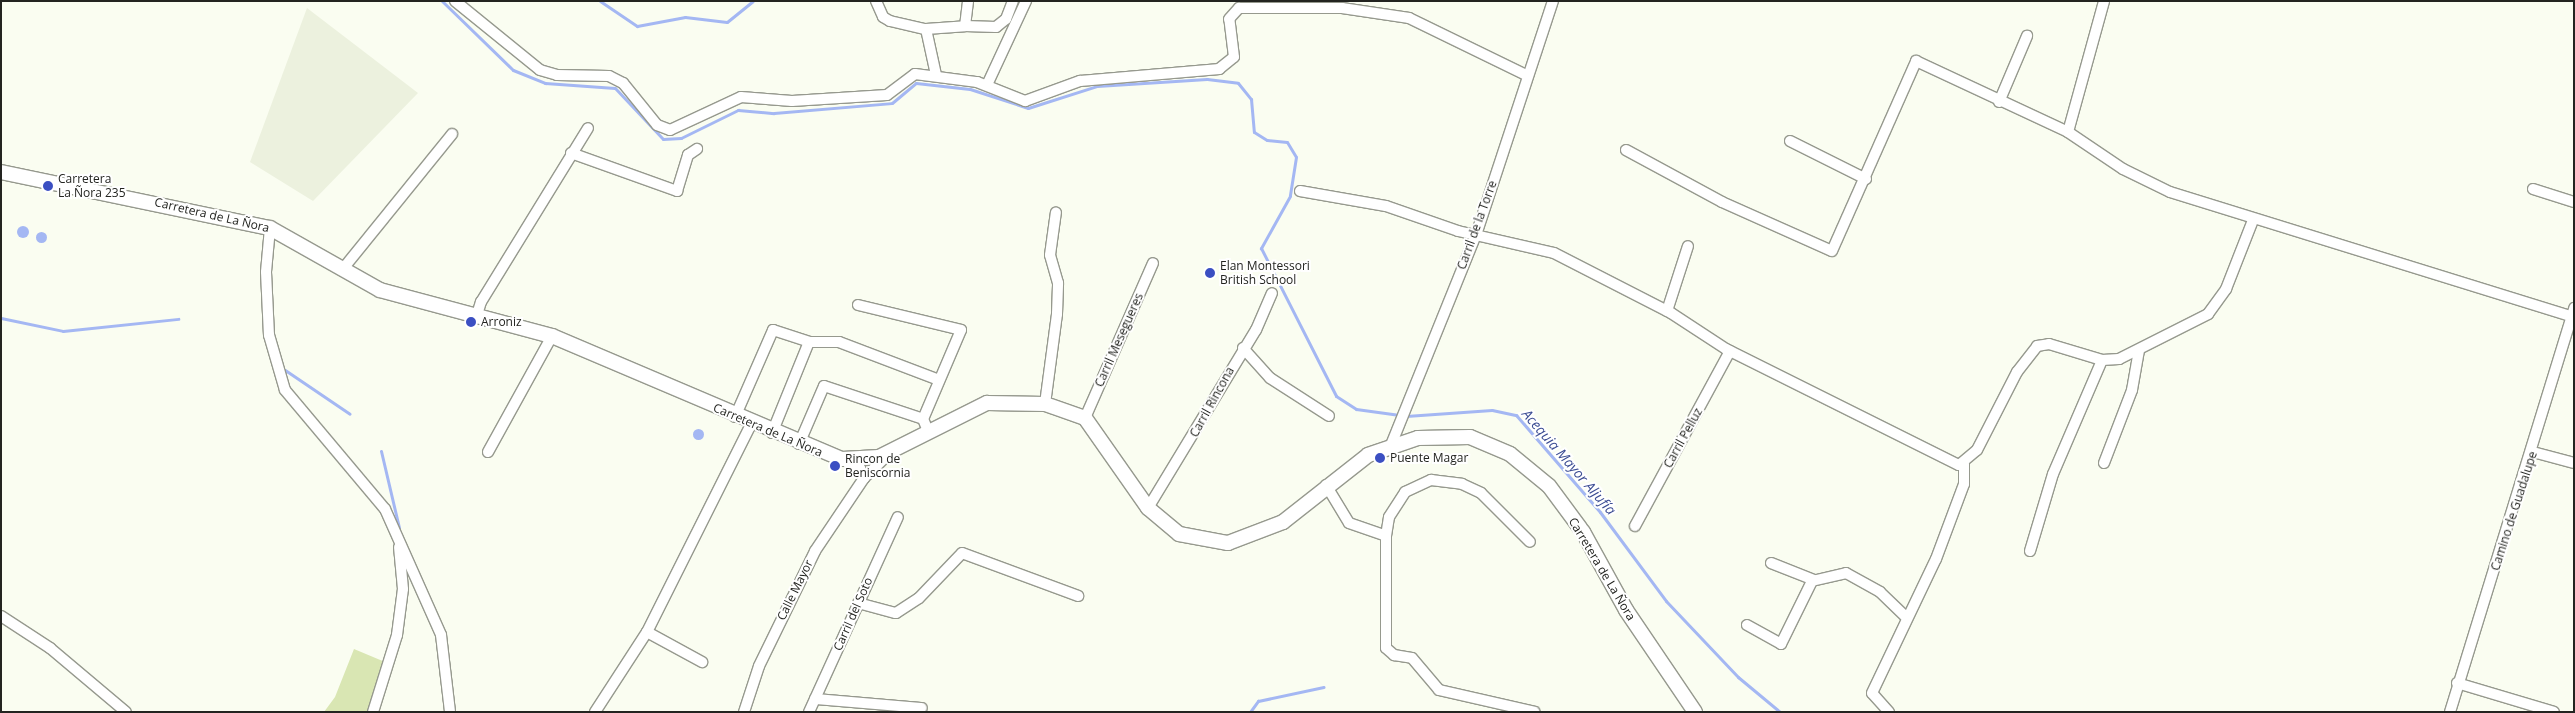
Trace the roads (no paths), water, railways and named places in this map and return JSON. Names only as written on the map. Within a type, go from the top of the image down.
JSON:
[{"type":"main road","name":"Carretera de La Ñora","points":[[1,172],[270,228],[380,290],[476,318],[552,336],[772,433],[842,459],[870,460],[896,449],[925,425],[987,403],[1046,404],[1085,418],[1148,508],[1180,534],[1228,543],[1283,522],[1326,485],[1368,455],[1391,445],[1444,435],[1470,438],[1501,449],[1531,469],[1583,532],[1626,610],[1695,712]]},
{"type":"street","points":[[455,1],[540,70],[557,75],[609,76],[623,83],[663,129],[681,127],[741,97],[792,101],[887,95],[915,74],[936,75],[987,84],[1025,101],[1080,81],[1226,67],[1234,57],[1231,14],[1248,8],[1342,8],[1409,18],[1528,76]]},
{"type":"street","points":[[876,1],[883,17],[926,29],[965,26],[996,27],[1006,19],[1012,1]]},
{"type":"street","points":[[965,26],[968,1]]},
{"type":"street","points":[[987,84],[1026,1]]},
{"type":"street","name":"Carril de la Torre","points":[[1391,445],[1476,235],[1553,1]]},
{"type":"street","points":[[2068,132],[2104,1]]},
{"type":"street","points":[[926,29],[936,75]]},
{"type":"street","points":[[1999,102],[2027,36]]},
{"type":"street","points":[[1626,150],[1722,202],[1832,251],[1866,179],[1916,61],[1999,102],[2068,132],[2155,186],[2253,220],[2572,312]]},
{"type":"street","points":[[476,318],[481,302],[588,128]]},
{"type":"street","points":[[342,270],[452,134]]},
{"type":"street","points":[[1790,141],[1866,179]]},
{"type":"street","points":[[572,153],[677,191],[688,156],[698,148]]},
{"type":"street","points":[[2533,189],[2574,202]]},
{"type":"street","points":[[1300,190],[1386,206],[1476,235],[1554,253],[1667,311],[1730,351],[1952,463],[1964,464]]},
{"type":"street","points":[[1046,404],[1057,314],[1058,283],[1050,255],[1056,212]]},
{"type":"street","points":[[1889,712],[1872,693],[1936,559],[1964,484],[1964,464],[1982,442],[2026,357],[2037,346],[2049,344],[2102,360],[2140,351],[2198,322],[2215,306],[2253,220]]},
{"type":"street","points":[[270,228],[266,272],[269,335],[285,390],[385,509],[440,635],[450,712]]},
{"type":"street","points":[[1667,311],[1688,246]]},
{"type":"street","name":"Carril Mesegueres","points":[[1085,418],[1153,263]]},
{"type":"street","name":"Carril Rincona","points":[[1148,508],[1243,348],[1272,294]]},
{"type":"street","points":[[799,444],[824,386],[925,425],[939,380],[961,330],[858,305]]},
{"type":"street","name":"Camino de Guadalupe","points":[[2450,712],[2533,452],[2572,312]]},
{"type":"street","points":[[735,417],[773,330],[809,342],[839,342],[939,380]]},
{"type":"street","points":[[488,452],[552,336]]},
{"type":"street","points":[[772,433],[809,342]]},
{"type":"street","points":[[1243,348],[1270,378],[1329,416]]},
{"type":"street","name":"Carril Pelluz","points":[[1635,526],[1730,351]]},
{"type":"street","points":[[2104,463],[2132,390],[2140,351]]},
{"type":"street","points":[[2030,551],[2053,474],[2102,360]]},
{"type":"street","points":[[595,712],[647,632],[751,424]]},
{"type":"street","name":"Calle Mayor","points":[[744,712],[759,666],[811,557],[864,478],[896,449]]},
{"type":"street","points":[[2533,452],[2574,463]]},
{"type":"street","points":[[842,459],[860,468],[864,478]]},
{"type":"street","points":[[1530,542],[1481,493],[1462,484],[1431,480],[1405,492],[1389,517],[1386,536],[1386,648],[1394,655],[1412,658],[1439,690],[1536,712]]},
{"type":"street","points":[[1326,485],[1349,523],[1386,536]]},
{"type":"street","name":"Carril del Soto","points":[[810,712],[898,517]]},
{"type":"street","points":[[373,712],[397,635],[403,590],[398,539]]},
{"type":"street","points":[[858,603],[896,613],[919,598],[962,553],[1078,596]]},
{"type":"street","points":[[1771,562],[1814,580],[1855,576],[1907,618]]},
{"type":"street","points":[[1747,625],[1781,644],[1814,580]]},
{"type":"street","points":[[1,616],[50,648],[126,712]]},
{"type":"street","points":[[647,632],[702,662]]},
{"type":"street","points":[[2458,683],[2554,712]]},
{"type":"street","points":[[815,699],[868,708],[922,708]]},
{"type":"water","points":[[23,226],[29,232],[23,238],[17,232]]},
{"type":"water","points":[[41,231],[47,237],[41,243],[35,237]]},
{"type":"water","points":[[698,428],[704,434],[698,440],[692,434]]},
{"type":"waterway","name":"Acequia Mayor Aljufía","points":[[442,1],[513,70],[545,83],[615,88],[663,139],[681,138],[738,110],[774,113],[892,103],[916,83],[970,89],[1028,108],[1097,86],[1207,79],[1238,83],[1251,99],[1254,132],[1267,140],[1287,142],[1296,157],[1290,196],[1261,248],[1336,396],[1356,409],[1400,415]]},
{"type":"waterway","points":[[600,1],[637,26],[685,17],[727,22],[753,1]]},
{"type":"waterway","points":[[1,318],[63,331],[178,319]]},
{"type":"waterway","points":[[285,370],[350,414]]},
{"type":"waterway","name":"Acequia Mayor Aljufía","points":[[1406,416],[1492,410],[1516,415],[1600,512],[1666,601],[1738,677],[1780,712]]},
{"type":"waterway","points":[[381,451],[399,528]]},
{"type":"waterway","points":[[1250,712],[1258,701],[1324,687]]},
{"type":"place","name":"Carretera La Ñora 235","points":[[48,186]]},
{"type":"place","name":"Elan Montessori British School","points":[[1210,273]]},
{"type":"place","name":"Arroniz","points":[[471,322]]},
{"type":"place","name":"Puente Magar","points":[[1380,458]]},
{"type":"place","name":"Rincon de Beniscornia","points":[[835,466]]}]
